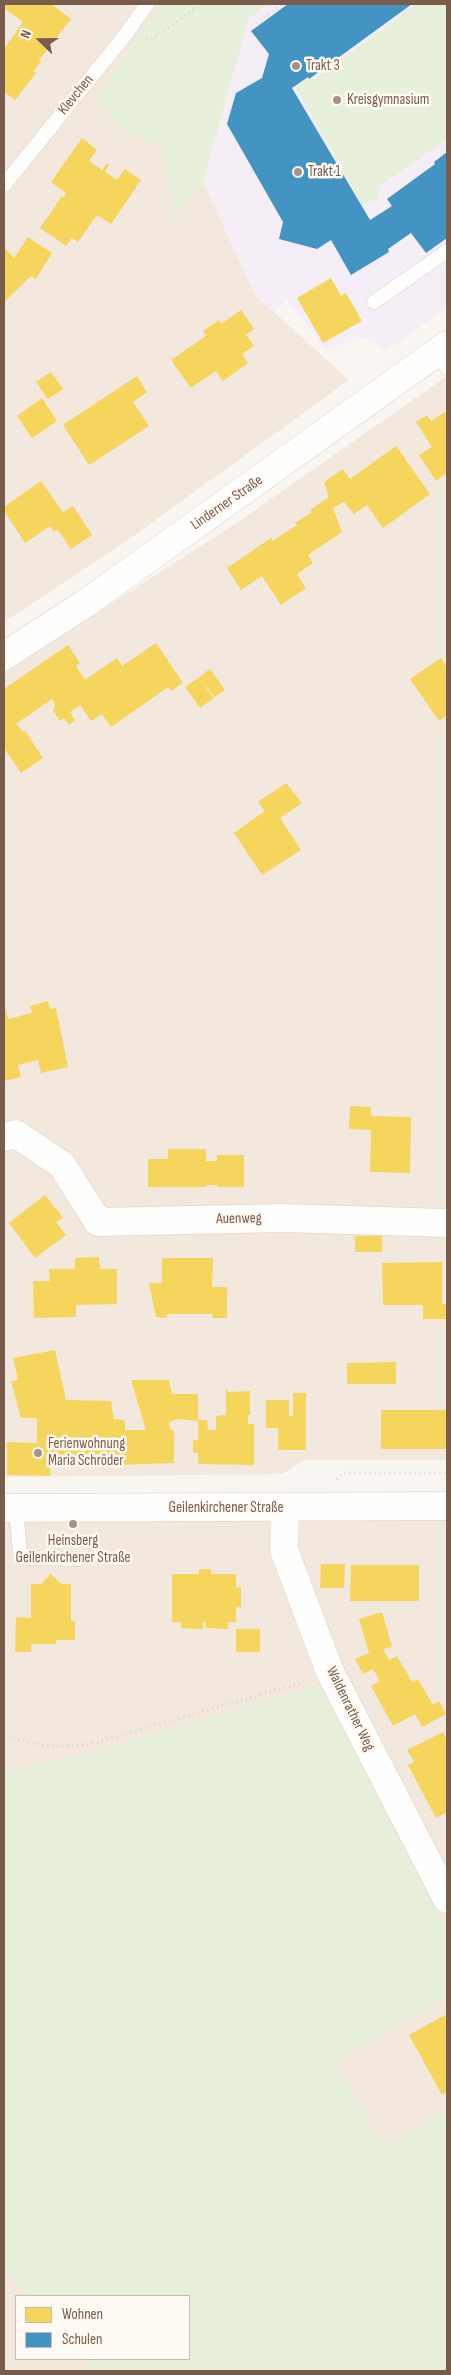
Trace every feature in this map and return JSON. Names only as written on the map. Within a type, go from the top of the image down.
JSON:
[{"type":"street","name":"Linderner Straße","points":[[4,656],[86,603],[444,356]]},
{"type":"street","name":"Auenweg","points":[[4,1137],[16,1134],[62,1165],[98,1222],[284,1218],[447,1223]]},
{"type":"street","name":"Geilenkirchener Straße","points":[[10,1508],[447,1506]]},
{"type":"street","name":"Waldenrather Weg","points":[[286,1508],[284,1550],[330,1672],[447,1899]]},
{"type":"lane","name":"Klevchen","points":[[4,186],[126,34],[147,4]]},
{"type":"lane","points":[[374,302],[447,251]]},
{"type":"lane","points":[[10,1508],[20,1552],[27,1558],[79,1559]]},
{"type":"path","points":[[126,34],[149,40],[202,4]]},
{"type":"path","points":[[256,23],[282,4]]},
{"type":"path","points":[[4,1734],[39,1747],[64,1748],[96,1743],[293,1686],[330,1672]]},
{"type":"shaded area","points":[[4,4],[162,4],[96,99],[123,131],[160,145],[171,186],[171,220],[203,182],[256,296],[349,380],[128,540],[4,622]]},
{"type":"shaded area","name":"Kreisgymnasium","points":[[270,4],[447,4],[447,307],[385,352],[374,340],[362,337],[325,350],[288,300],[273,312],[256,296],[203,182],[249,18]]},
{"type":"shaded area","points":[[447,376],[447,1460],[304,1460],[283,1474],[4,1477],[4,673],[241,520]]},
{"type":"shaded area","points":[[4,1517],[447,1517],[447,2371],[4,2371]]},
{"type":"green space","points":[[162,4],[270,4],[249,18],[203,182],[171,221],[171,186],[160,145],[123,131],[96,99]]},
{"type":"green space","points":[[416,4],[447,4],[447,139],[379,186],[379,198],[362,205],[289,76],[305,66],[314,80]]},
{"type":"green space","points":[[319,1685],[447,1931],[447,1996],[334,2061],[383,2148],[447,2110],[447,2371],[93,2371],[83,2360],[190,2360],[190,2295],[26,2295],[4,2270],[4,1773],[87,1754]]},
{"type":"building: Wohnen","points":[[4,4],[51,4],[71,19],[39,60],[41,61],[34,71],[36,73],[15,100],[4,92],[4,49],[23,22],[4,8]]},
{"type":"building: Wohnen","points":[[82,138],[97,150],[89,161],[102,170],[107,163],[109,164],[105,172],[117,180],[125,169],[141,180],[111,224],[97,215],[78,242],[72,238],[66,246],[40,228],[66,193],[51,182]]},
{"type":"building: Wohnen","points":[[28,237],[52,253],[36,279],[31,276],[4,302],[4,247],[14,258]]},
{"type":"building: Wohnen","points":[[331,278],[341,296],[346,293],[362,321],[323,343],[297,298]]},
{"type":"building: Wohnen","points":[[241,310],[254,329],[246,335],[254,346],[242,354],[248,363],[223,381],[216,371],[191,388],[171,360],[206,336],[203,331],[219,320],[221,324]]},
{"type":"building: Wohnen","points":[[51,372],[63,389],[48,399],[36,382]]},
{"type":"building: Wohnen","points":[[137,376],[147,392],[133,402],[149,426],[89,465],[63,425]]},
{"type":"building: Wohnen","points":[[42,398],[57,421],[32,438],[17,416]]},
{"type":"building: Wohnen","points":[[445,412],[447,415],[447,473],[436,481],[419,455],[432,447],[416,422],[427,415],[431,421]]},
{"type":"building: Wohnen","points":[[396,446],[430,494],[383,528],[367,505],[354,514],[344,502],[333,508],[342,532],[308,555],[313,563],[297,574],[306,588],[281,605],[262,576],[241,590],[227,568],[271,538],[273,541],[297,525],[295,523],[312,512],[310,510],[329,497],[324,482],[343,469],[350,479]]},
{"type":"building: Wohnen","points":[[41,481],[63,512],[73,506],[92,535],[71,549],[58,530],[54,532],[50,526],[25,543],[4,511],[4,507]]},
{"type":"building: Wohnen","points":[[156,643],[183,683],[171,691],[168,687],[111,727],[102,714],[91,721],[80,705],[70,712],[75,720],[69,725],[64,718],[60,721],[53,711],[55,705],[52,699],[16,724],[23,732],[25,731],[43,758],[21,773],[4,748],[4,689],[68,645],[80,663],[76,666],[85,680],[117,658],[122,666]]},
{"type":"building: Wohnen","points":[[441,658],[447,667],[447,715],[439,721],[410,679]]},
{"type":"building: Wohnen","points":[[210,669],[225,690],[215,697],[198,678]]},
{"type":"building: Wohnen","points":[[198,678],[214,698],[200,708],[185,687]]},
{"type":"building: Wohnen","points":[[286,783],[302,803],[280,818],[301,850],[262,875],[234,833],[265,811],[258,802]]},
{"type":"building: Wohnen","points":[[48,1001],[50,1009],[56,1008],[68,1067],[41,1073],[38,1060],[18,1065],[21,1077],[4,1081],[4,1004],[8,1019],[32,1013],[30,1006]]},
{"type":"building: Wohnen","points":[[350,1106],[371,1107],[371,1116],[411,1117],[410,1173],[370,1172],[371,1130],[349,1129]]},
{"type":"building: Wohnen","points":[[168,1149],[206,1149],[206,1161],[217,1161],[217,1155],[244,1155],[244,1187],[206,1185],[206,1187],[148,1187],[148,1159],[168,1159]]},
{"type":"building: Wohnen","points":[[45,1195],[63,1218],[56,1222],[66,1235],[35,1258],[9,1223]]},
{"type":"building: Wohnen","points":[[355,1236],[382,1236],[382,1252],[355,1252]]},
{"type":"building: Wohnen","points":[[99,1257],[100,1269],[117,1269],[117,1304],[76,1305],[76,1317],[34,1318],[33,1281],[50,1281],[49,1269],[75,1269],[75,1258]]},
{"type":"building: Wohnen","points":[[162,1258],[213,1258],[212,1287],[227,1287],[227,1318],[212,1318],[213,1314],[167,1314],[167,1318],[156,1317],[149,1283],[162,1283]]},
{"type":"building: Wohnen","points":[[442,1262],[442,1304],[447,1304],[447,1319],[423,1319],[423,1305],[383,1305],[382,1263]]},
{"type":"building: Wohnen","points":[[55,1350],[66,1400],[111,1401],[114,1419],[125,1420],[125,1430],[146,1430],[131,1380],[169,1380],[172,1394],[198,1394],[198,1420],[207,1420],[208,1430],[216,1430],[216,1416],[226,1415],[226,1388],[228,1392],[250,1391],[248,1424],[254,1424],[254,1465],[198,1464],[198,1453],[193,1453],[193,1440],[198,1440],[198,1421],[178,1419],[169,1422],[170,1430],[174,1430],[174,1463],[114,1465],[51,1463],[50,1476],[7,1475],[7,1442],[37,1443],[37,1418],[21,1418],[11,1381],[18,1380],[13,1358]]},
{"type":"building: Wohnen","points":[[396,1362],[396,1384],[347,1384],[347,1363]]},
{"type":"building: Wohnen","points":[[293,1393],[306,1393],[306,1450],[278,1450],[278,1428],[266,1428],[266,1400],[289,1400],[289,1416],[293,1416]]},
{"type":"building: Wohnen","points":[[381,1410],[447,1410],[447,1449],[381,1449]]},
{"type":"building: Wohnen","points":[[321,1564],[345,1564],[344,1588],[320,1588]]},
{"type":"building: Wohnen","points":[[351,1565],[419,1565],[419,1601],[350,1601]]},
{"type":"building: Wohnen","points":[[199,1569],[211,1569],[211,1574],[236,1574],[236,1588],[241,1587],[241,1608],[236,1607],[236,1622],[228,1622],[228,1629],[206,1628],[206,1622],[203,1622],[203,1629],[181,1628],[181,1622],[172,1622],[172,1574],[199,1574]]},
{"type":"building: Wohnen","points":[[51,1574],[61,1584],[71,1584],[71,1621],[75,1621],[75,1640],[56,1640],[56,1644],[31,1644],[31,1652],[15,1652],[16,1617],[31,1618],[31,1584],[41,1584]]},
{"type":"building: Wohnen","points":[[382,1612],[392,1647],[383,1649],[389,1660],[397,1656],[412,1682],[418,1679],[433,1705],[439,1701],[446,1714],[422,1727],[415,1714],[393,1726],[371,1686],[380,1681],[373,1669],[363,1674],[355,1659],[369,1653],[359,1619]]},
{"type":"building: Wohnen","points":[[236,1629],[260,1629],[260,1652],[236,1652]]},
{"type":"building: Wohnen","points":[[443,1732],[447,1740],[447,1812],[436,1818],[408,1765],[414,1762],[407,1750]]},
{"type":"building: Wohnen","points":[[447,2014],[447,2092],[442,2095],[409,2035]]},
{"type":"building: Schulen","points":[[288,4],[412,4],[309,79],[308,77],[292,88],[370,220],[392,206],[387,199],[435,164],[434,162],[447,152],[447,238],[426,253],[411,233],[388,249],[389,252],[351,275],[331,240],[317,249],[279,239],[283,222],[227,124],[236,93],[262,78],[269,54],[251,31]]},
{"type":"place","name":"Trakt 3","points":[[296,66]]},
{"type":"place","name":"Kreisgymnasium","points":[[337,100]]},
{"type":"place","name":"Trakt 1","points":[[298,172]]},
{"type":"place","name":"Ferienwohnung Maria Schröder","points":[[38,1453]]},
{"type":"place","name":"Heinsberg Geilenkirchener Straße","points":[[73,1524]]}]
